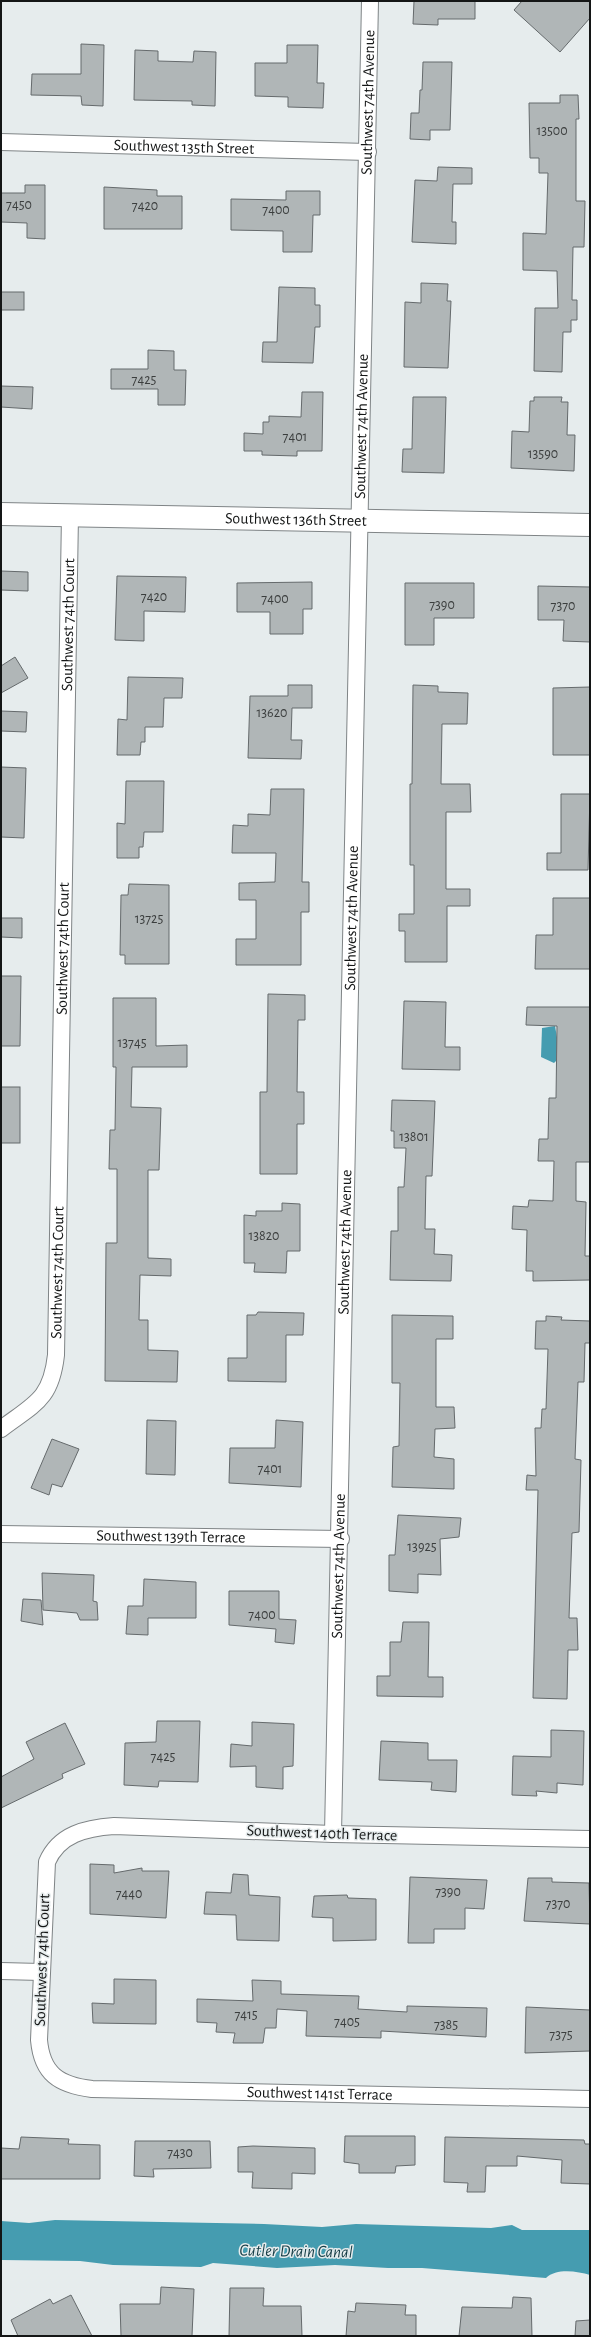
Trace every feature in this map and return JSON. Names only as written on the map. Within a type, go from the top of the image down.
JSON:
[{"type":"street","name":"Southwest 74th Avenue","points":[[333,1834],[341,1540],[370,1]]},
{"type":"street","name":"Southwest 135th Street","points":[[1,142],[368,152]]},
{"type":"street","name":"Southwest 136th Street","points":[[1,514],[590,525]]},
{"type":"street","name":"Southwest 74th Court","points":[[1,1429],[44,1395],[52,1381],[56,1347],[70,515]]},
{"type":"street","name":"Southwest 139th Terrace","points":[[1,1534],[341,1540]]},
{"type":"street","name":"Southwest 140th Terrace","points":[[58,1844],[80,1831],[114,1826],[333,1834],[590,1839]]},
{"type":"street","name":"Southwest 74th Court","points":[[52,2075],[43,2060],[40,2049],[41,1972],[45,1874],[47,1862],[58,1844]]},
{"type":"street","points":[[1,1971],[41,1972]]},
{"type":"street","name":"Southwest 141st Terrace","points":[[52,2075],[69,2084],[92,2089],[590,2100]]},
{"type":"water","points":[[555,1026],[558,1043],[556,1061],[554,1063],[541,1057],[542,1028]]},
{"type":"water","name":"Cutler Drain Canal","points":[[55,2220],[264,2224],[322,2227],[356,2224],[491,2228],[512,2225],[522,2230],[590,2230],[590,2275],[567,2271],[555,2273],[546,2278],[422,2268],[335,2265],[277,2268],[213,2263],[201,2267],[113,2265],[80,2261],[1,2260],[1,2221],[29,2223]]},
{"type":"building","points":[[414,1],[475,1],[475,19],[438,19],[438,25],[413,24]]},
{"type":"building","points":[[522,1],[590,1],[590,18],[560,52],[514,10]]},
{"type":"building","points":[[81,44],[104,45],[103,106],[82,105],[81,96],[31,95],[32,74],[81,74]]},
{"type":"building","points":[[287,45],[318,45],[317,83],[324,83],[323,108],[288,107],[288,97],[255,96],[255,63],[287,63]]},
{"type":"building","points":[[135,50],[158,51],[158,61],[193,62],[194,51],[216,52],[215,106],[192,105],[192,101],[134,100]]},
{"type":"building","points":[[423,62],[452,62],[450,130],[430,130],[430,140],[410,139],[411,113],[419,113]]},
{"type":"building","points":[[560,95],[578,95],[579,119],[576,119],[576,201],[585,201],[584,247],[573,247],[572,300],[577,300],[577,320],[571,320],[571,332],[563,332],[562,372],[534,371],[535,308],[558,308],[557,271],[523,270],[523,233],[546,234],[548,173],[539,173],[539,158],[530,158],[529,103],[560,103]]},
{"type":"building","points":[[438,167],[472,168],[472,184],[453,184],[452,222],[456,222],[456,244],[412,242],[415,180],[437,181]]},
{"type":"building","points":[[25,185],[45,185],[45,239],[27,238],[27,223],[1,222],[1,193],[25,193]]},
{"type":"building","points":[[104,187],[157,190],[157,196],[182,196],[182,229],[104,229]]},
{"type":"building","points":[[286,191],[320,191],[320,215],[313,215],[312,252],[283,252],[283,231],[231,230],[231,199],[286,200]]},
{"type":"building","points":[[421,283],[448,284],[447,301],[451,301],[448,368],[404,367],[405,302],[421,303]]},
{"type":"building","points":[[279,287],[315,288],[315,305],[320,305],[320,327],[315,327],[313,363],[262,362],[263,342],[277,342]]},
{"type":"building","points":[[1,292],[24,292],[24,310],[1,310]]},
{"type":"building","points":[[148,350],[174,351],[174,370],[186,370],[185,405],[158,405],[158,389],[111,389],[111,369],[148,369]]},
{"type":"building","points":[[1,386],[33,387],[32,409],[1,407]]},
{"type":"building","points":[[302,392],[323,392],[322,451],[297,451],[297,456],[262,455],[262,451],[244,451],[244,433],[263,434],[263,422],[269,422],[269,416],[301,417]]},
{"type":"building","points":[[413,397],[446,397],[444,473],[402,472],[403,449],[412,449]]},
{"type":"building","points":[[534,397],[562,397],[561,402],[568,402],[567,435],[575,435],[574,471],[511,468],[512,431],[529,432],[530,401],[534,401]]},
{"type":"building","points":[[1,571],[28,572],[28,591],[1,590]]},
{"type":"building","points":[[117,576],[186,577],[185,612],[144,611],[144,641],[115,640]]},
{"type":"building","points":[[312,582],[312,609],[303,609],[303,634],[270,634],[270,612],[237,612],[237,583]]},
{"type":"building","points":[[405,583],[474,583],[474,618],[434,618],[434,645],[405,645]]},
{"type":"building","points":[[538,586],[590,587],[590,642],[563,641],[564,620],[538,620]]},
{"type":"building","points":[[15,657],[28,678],[1,693],[1,666]]},
{"type":"building","points":[[128,677],[183,678],[182,698],[164,698],[163,727],[145,727],[145,742],[141,742],[140,755],[117,755],[118,719],[127,720]]},
{"type":"building","points":[[288,685],[312,685],[312,708],[292,708],[291,740],[302,740],[301,759],[248,758],[250,696],[288,696]]},
{"type":"building","points":[[413,685],[438,686],[438,692],[468,693],[467,724],[442,724],[441,784],[470,784],[471,812],[446,812],[446,889],[470,889],[470,906],[447,906],[447,962],[405,962],[405,931],[399,931],[399,914],[414,914],[414,865],[410,865],[410,784],[412,784]]},
{"type":"building","points":[[590,687],[590,755],[553,755],[553,688]]},
{"type":"building","points":[[1,711],[27,712],[26,732],[1,731]]},
{"type":"building","points":[[1,767],[26,768],[24,838],[1,837]]},
{"type":"building","points":[[126,781],[164,781],[163,832],[144,832],[143,847],[139,847],[139,858],[117,858],[117,823],[125,824]]},
{"type":"building","points":[[271,789],[304,789],[302,882],[309,882],[309,912],[301,912],[301,965],[236,965],[236,939],[256,939],[256,900],[239,900],[239,883],[275,882],[276,853],[232,853],[233,825],[248,826],[248,814],[270,815]]},
{"type":"building","points":[[561,794],[590,794],[588,870],[547,870],[547,853],[561,853]]},
{"type":"building","points":[[129,884],[169,885],[169,964],[125,964],[125,955],[120,955],[121,895],[128,895]]},
{"type":"building","points":[[553,898],[590,898],[590,969],[535,969],[536,935],[553,935]]},
{"type":"building","points":[[1,918],[22,918],[22,938],[1,937]]},
{"type":"building","points":[[1,976],[21,976],[20,1046],[1,1046]]},
{"type":"building","points":[[268,994],[305,995],[305,1020],[298,1020],[297,1092],[304,1092],[304,1124],[297,1124],[297,1174],[260,1174],[260,1092],[267,1092]]},
{"type":"building","points":[[113,998],[156,998],[156,1046],[187,1045],[187,1067],[132,1067],[131,1107],[161,1108],[159,1170],[148,1170],[148,1258],[171,1259],[171,1276],[140,1275],[139,1320],[148,1320],[148,1350],[178,1351],[177,1382],[105,1381],[106,1243],[117,1243],[117,1169],[109,1169],[110,1130],[115,1130],[116,1067],[113,1067]]},
{"type":"building","points":[[404,1001],[446,1002],[445,1047],[460,1047],[460,1070],[402,1069]]},
{"type":"building","points":[[527,1007],[590,1007],[590,1162],[576,1162],[576,1201],[586,1202],[585,1256],[590,1256],[590,1280],[533,1281],[533,1271],[526,1271],[527,1230],[512,1229],[513,1206],[528,1207],[529,1200],[553,1201],[554,1161],[538,1161],[539,1139],[548,1139],[549,1098],[556,1098],[557,1026],[526,1025]]},
{"type":"building","points":[[1,1087],[20,1087],[20,1143],[1,1143]]},
{"type":"building","points":[[392,1100],[435,1101],[432,1176],[426,1176],[425,1229],[435,1229],[434,1254],[452,1255],[451,1281],[390,1280],[391,1231],[398,1231],[398,1187],[404,1187],[406,1148],[394,1148],[394,1131],[391,1131]]},
{"type":"building","points":[[282,1203],[300,1204],[300,1251],[287,1251],[286,1273],[254,1272],[255,1263],[244,1263],[244,1215],[256,1216],[256,1211],[282,1211]]},
{"type":"building","points":[[258,1312],[304,1313],[303,1335],[286,1335],[286,1382],[228,1381],[228,1358],[247,1358],[247,1315],[256,1315]]},
{"type":"building","points":[[392,1315],[453,1316],[453,1339],[436,1339],[436,1407],[454,1407],[455,1428],[435,1429],[434,1457],[454,1459],[454,1489],[392,1487],[393,1447],[399,1446],[400,1383],[392,1383]]},
{"type":"building","points":[[546,1316],[562,1317],[561,1320],[590,1321],[590,1343],[585,1343],[584,1382],[578,1382],[575,1459],[581,1460],[579,1532],[572,1533],[569,1618],[577,1618],[578,1650],[568,1650],[567,1699],[533,1698],[538,1490],[526,1490],[527,1475],[536,1476],[535,1428],[541,1428],[542,1409],[546,1409],[548,1349],[535,1349],[536,1321],[546,1321]]},
{"type":"building","points":[[147,1420],[176,1421],[175,1475],[146,1474]]},
{"type":"building","points":[[276,1420],[303,1422],[301,1487],[229,1483],[230,1448],[275,1448]]},
{"type":"building","points":[[52,1439],[79,1449],[62,1487],[52,1484],[49,1495],[31,1488]]},
{"type":"building","points":[[398,1515],[461,1518],[459,1537],[440,1539],[441,1575],[418,1574],[418,1593],[389,1591],[389,1555],[395,1555]]},
{"type":"building","points":[[42,1573],[94,1575],[93,1601],[97,1602],[98,1620],[80,1620],[77,1613],[43,1610]]},
{"type":"building","points":[[144,1579],[196,1582],[196,1618],[148,1618],[148,1635],[126,1634],[128,1606],[143,1606]]},
{"type":"building","points":[[229,1591],[279,1591],[279,1619],[296,1620],[294,1644],[275,1642],[276,1629],[229,1625]]},
{"type":"building","points":[[23,1599],[41,1600],[43,1625],[21,1621]]},
{"type":"building","points":[[403,1622],[429,1622],[428,1677],[443,1677],[443,1697],[377,1696],[377,1676],[390,1676],[390,1642],[401,1642]]},
{"type":"building","points":[[157,1721],[200,1721],[198,1782],[159,1781],[158,1787],[124,1785],[125,1743],[156,1742]]},
{"type":"building","points":[[252,1722],[294,1724],[293,1766],[283,1767],[283,1789],[256,1787],[256,1766],[230,1767],[231,1744],[252,1746]]},
{"type":"building","points":[[65,1723],[85,1764],[62,1774],[63,1778],[1,1808],[1,1777],[34,1759],[26,1742]]},
{"type":"building","points":[[551,1730],[584,1731],[583,1785],[557,1783],[557,1793],[536,1791],[537,1796],[512,1795],[513,1756],[551,1757]]},
{"type":"building","points":[[381,1741],[428,1743],[428,1760],[457,1760],[456,1792],[431,1790],[432,1782],[379,1780]]},
{"type":"building","points":[[90,1864],[114,1865],[114,1873],[142,1868],[142,1871],[169,1871],[166,1918],[90,1914]]},
{"type":"building","points":[[233,1874],[248,1875],[249,1895],[280,1897],[279,1941],[237,1940],[236,1915],[204,1914],[206,1892],[231,1893]]},
{"type":"building","points":[[410,1877],[487,1880],[484,1909],[465,1908],[465,1929],[434,1929],[434,1943],[408,1943]]},
{"type":"building","points":[[528,1878],[552,1878],[552,1882],[589,1883],[590,1924],[524,1921]]},
{"type":"building","points":[[347,1895],[348,1898],[376,1899],[376,1940],[333,1941],[333,1918],[312,1917],[314,1896]]},
{"type":"building","points":[[114,1979],[156,1980],[156,2024],[93,2023],[92,2003],[114,2004]]},
{"type":"building","points":[[252,1980],[281,1981],[281,1994],[359,1996],[358,2009],[407,2012],[407,2006],[487,2008],[486,2037],[381,2031],[381,2038],[306,2036],[307,2011],[277,2009],[276,2028],[265,2028],[263,2043],[233,2043],[235,2033],[216,2032],[217,2023],[197,2022],[197,1999],[253,2001]]},
{"type":"building","points":[[526,2007],[590,2010],[590,2051],[525,2053]]},
{"type":"building","points":[[345,2136],[415,2136],[415,2165],[396,2166],[395,2173],[359,2173],[359,2164],[344,2162]]},
{"type":"building","points":[[21,2137],[69,2139],[68,2144],[100,2145],[100,2179],[1,2179],[1,2148],[19,2149]]},
{"type":"building","points":[[445,2137],[584,2140],[585,2144],[590,2144],[590,2184],[561,2183],[562,2160],[517,2156],[517,2166],[486,2166],[485,2192],[467,2192],[468,2183],[444,2182]]},
{"type":"building","points":[[135,2141],[210,2141],[211,2168],[153,2169],[154,2177],[134,2176]]},
{"type":"building","points":[[238,2147],[315,2148],[315,2174],[292,2173],[292,2189],[252,2188],[253,2172],[238,2172]]},
{"type":"building","points":[[161,2287],[194,2289],[192,2336],[121,2336],[120,2304],[160,2304]]},
{"type":"building","points":[[230,2288],[264,2288],[263,2306],[301,2306],[302,2336],[229,2336]]},
{"type":"building","points":[[71,2295],[92,2336],[18,2336],[11,2320],[50,2299],[53,2304]]},
{"type":"building","points":[[513,2297],[531,2298],[532,2336],[459,2336],[462,2307],[512,2308]]},
{"type":"building","points":[[356,2303],[406,2305],[405,2315],[416,2315],[416,2336],[346,2336],[348,2311],[355,2312]]},
{"type":"building","points":[[590,2320],[590,2336],[575,2336],[576,2321]]}]
